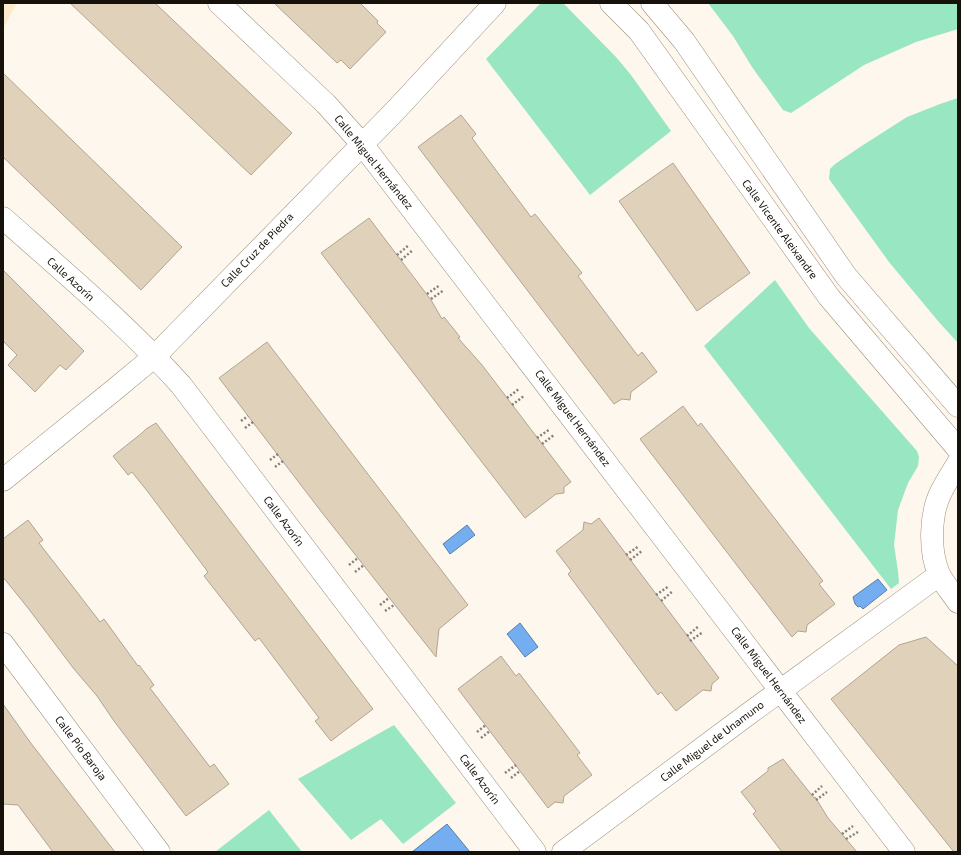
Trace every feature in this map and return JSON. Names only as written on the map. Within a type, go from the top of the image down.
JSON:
[{"type":"street","name":"Calle Miguel Hernández","points":[[219,3],[326,104],[362,144],[904,852]]},
{"type":"street","name":"Calle Cruz de Piedra","points":[[3,480],[155,356],[362,144],[495,3]]},
{"type":"street","name":"Calle Vicente Aleixandre","points":[[611,3],[638,31],[829,297],[958,449]]},
{"type":"street","points":[[652,3],[684,40],[846,276],[958,406]]},
{"type":"street","name":"Calle Azorín","points":[[3,218],[117,320],[155,356],[181,385],[535,852]]},
{"type":"street","points":[[958,463],[940,494],[934,514],[931,534],[934,558],[939,575],[958,602]]},
{"type":"street","name":"Calle Miguel de Unamuno","points":[[563,852],[939,575]]},
{"type":"street","name":"Calle Pío Baroja","points":[[3,644],[159,852]]},
{"type":"path","points":[[397,255],[410,245]]},
{"type":"path","points":[[401,260],[413,250]]},
{"type":"path","points":[[427,294],[440,285]]},
{"type":"path","points":[[431,299],[444,290]]},
{"type":"path","points":[[506,398],[520,389]]},
{"type":"path","points":[[512,405],[525,395]]},
{"type":"path","points":[[236,425],[248,416]]},
{"type":"path","points":[[537,438],[550,428]]},
{"type":"path","points":[[542,444],[554,434]]},
{"type":"path","points":[[270,470],[283,461]]},
{"type":"path","points":[[626,555],[640,546]]},
{"type":"path","points":[[630,560],[644,550]]},
{"type":"path","points":[[345,568],[358,558]]},
{"type":"path","points":[[350,575],[364,565]]},
{"type":"path","points":[[656,595],[671,585]]},
{"type":"path","points":[[661,601],[674,590]]},
{"type":"path","points":[[376,609],[389,598]]},
{"type":"path","points":[[381,614],[394,605]]},
{"type":"path","points":[[686,636],[701,625]]},
{"type":"path","points":[[690,641],[706,630]]},
{"type":"path","points":[[472,735],[486,725]]},
{"type":"path","points":[[477,741],[490,731]]},
{"type":"path","points":[[503,775],[516,765]]},
{"type":"path","points":[[508,781],[520,770]]},
{"type":"path","points":[[812,794],[825,784]]},
{"type":"path","points":[[816,800],[829,790]]},
{"type":"path","points":[[842,834],[855,824]]},
{"type":"path","points":[[846,839],[860,830]]},
{"type":"shaded area","points":[[3,3],[17,3],[3,29]]},
{"type":"green space","points":[[541,3],[563,3],[616,57],[631,75],[671,131],[590,195],[486,59]]},
{"type":"green space","points":[[708,3],[958,3],[958,29],[916,42],[864,65],[791,113],[783,110],[752,67],[733,36]]},
{"type":"green space","points":[[958,98],[958,343],[889,262],[829,179],[830,169],[835,164],[907,117]]},
{"type":"green space","points":[[775,280],[809,328],[917,451],[919,457],[918,466],[908,483],[898,510],[894,545],[899,583],[891,589],[704,346]]},
{"type":"green space","points":[[394,725],[456,803],[403,844],[381,819],[351,840],[298,779]]},
{"type":"green space","points":[[269,810],[302,852],[215,852]]},
{"type":"water","points":[[467,525],[475,535],[450,554],[443,544]]},
{"type":"water","points":[[878,579],[887,590],[863,609],[860,606],[858,607],[855,604],[853,597]]},
{"type":"water","points":[[520,623],[538,647],[525,657],[507,634]]},
{"type":"water","points":[[447,824],[470,852],[412,852]]},
{"type":"building","points":[[70,3],[155,3],[292,133],[251,175]]},
{"type":"building","points":[[274,3],[360,3],[378,21],[377,23],[386,32],[350,69],[341,60],[337,63]]},
{"type":"building","points":[[3,73],[182,247],[141,290],[3,157]]},
{"type":"building","points":[[461,115],[476,134],[472,138],[531,217],[535,214],[582,273],[578,276],[638,356],[642,352],[657,372],[631,392],[630,400],[622,399],[614,404],[418,147]]},
{"type":"building","points":[[673,163],[750,273],[697,311],[619,201]]},
{"type":"building","points":[[369,218],[431,300],[442,319],[444,317],[460,337],[458,338],[482,365],[571,482],[564,487],[564,493],[556,494],[525,518],[321,253]]},
{"type":"building","points":[[3,270],[84,351],[66,370],[60,365],[35,392],[8,365],[17,355],[3,341]]},
{"type":"building","points":[[267,342],[468,605],[439,629],[436,657],[320,510],[219,378]]},
{"type":"building","points":[[683,406],[698,426],[701,423],[823,581],[819,584],[835,604],[807,625],[806,632],[798,631],[792,637],[640,439]]},
{"type":"building","points":[[156,423],[373,709],[331,741],[315,721],[319,718],[259,638],[255,641],[204,576],[208,572],[148,492],[132,472],[128,475],[113,456],[146,429]]},
{"type":"building","points":[[599,518],[719,678],[712,684],[711,691],[703,690],[676,711],[661,692],[658,695],[568,574],[571,571],[556,551],[583,530],[584,522],[591,524]]},
{"type":"building","points":[[28,520],[43,540],[39,543],[100,622],[104,619],[138,666],[139,665],[154,685],[150,688],[210,767],[214,764],[229,784],[186,816],[114,721],[97,696],[74,669],[3,577],[3,539]]},
{"type":"building","points":[[926,637],[958,666],[958,852],[954,852],[831,699],[899,645]]},
{"type":"building","points":[[501,656],[516,676],[519,673],[559,725],[580,753],[577,755],[592,775],[564,796],[563,803],[555,802],[548,808],[458,689]]},
{"type":"building","points":[[3,704],[30,742],[115,852],[53,852],[18,805],[3,804]]},
{"type":"building","points":[[783,759],[814,798],[815,797],[828,818],[857,852],[782,852],[753,814],[756,811],[741,792],[768,771],[768,768]]}]
